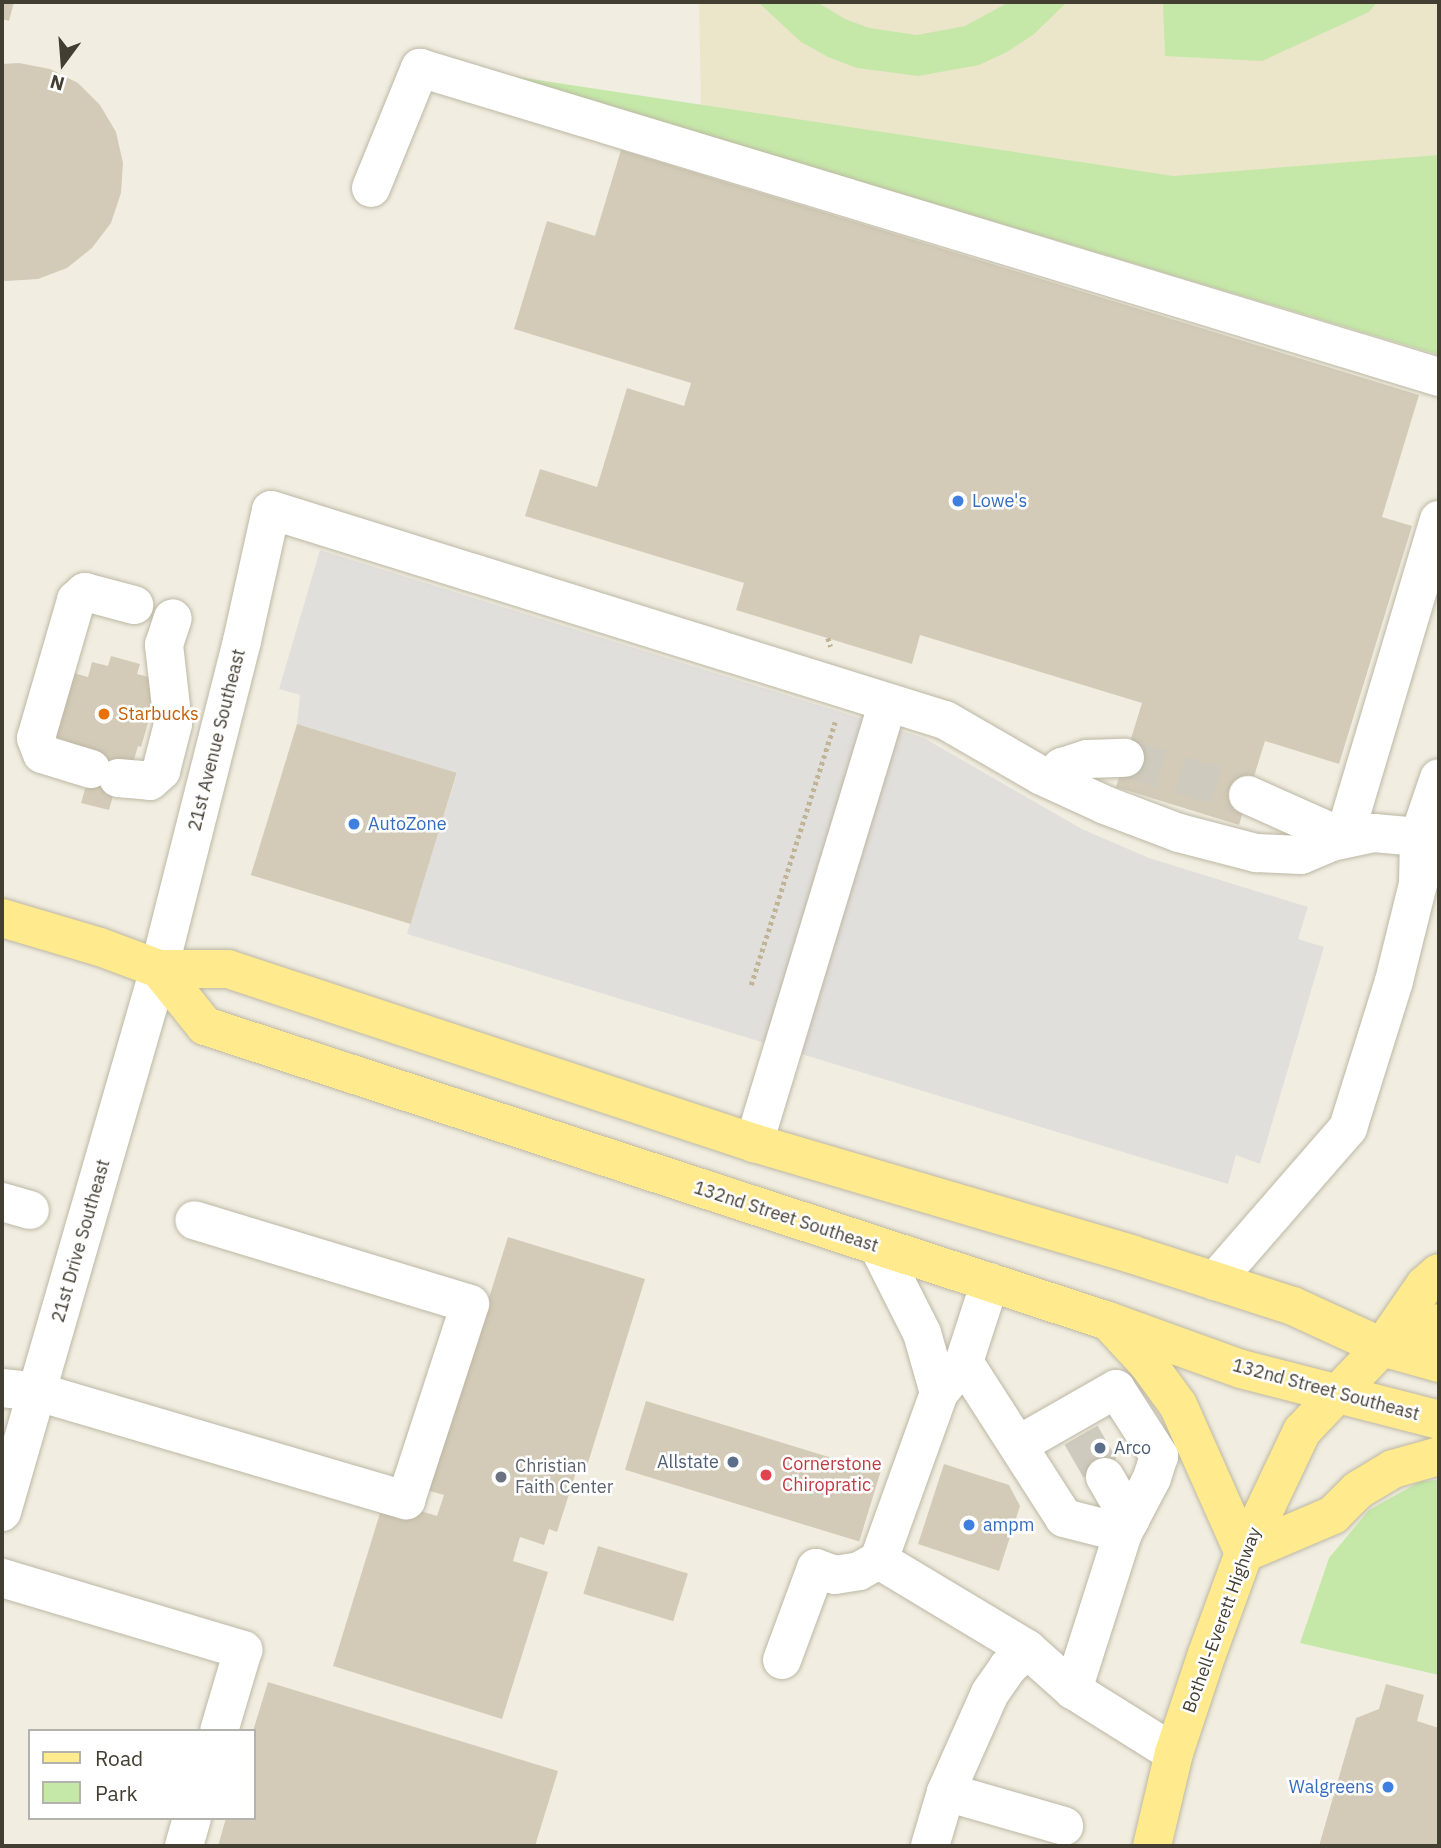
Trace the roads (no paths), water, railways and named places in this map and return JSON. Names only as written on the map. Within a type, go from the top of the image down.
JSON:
[{"type":"main road","points":[[2,918],[100,947],[159,969],[229,969],[754,1143],[1293,1306],[1382,1347],[1439,1363]]},
{"type":"main road","name":"132nd Street Southeast","points":[[159,969],[205,1026],[1108,1321],[1241,1369],[1439,1420]]},
{"type":"main road","name":"Bothell-Everett Highway","points":[[1153,1846],[1174,1753],[1244,1553],[1302,1431],[1382,1347],[1425,1285],[1439,1273]]},
{"type":"main road","points":[[1108,1321],[1148,1364],[1178,1405],[1244,1553],[1333,1515],[1358,1490],[1393,1469],[1439,1456]]},
{"type":"main road","name":"Bothell-Everett Highway","points":[[1382,1347],[1439,1324]]},
{"type":"street","points":[[371,188],[420,68],[1439,377]]},
{"type":"street","name":"21st Avenue Southeast","points":[[159,969],[242,641],[271,510],[888,703]]},
{"type":"street","points":[[1344,838],[1439,520]]},
{"type":"street","points":[[134,606],[85,592],[76,600],[36,738],[42,754],[104,774],[150,781],[161,771],[173,724],[164,645],[173,618]]},
{"type":"street","points":[[754,1143],[888,703],[945,720],[1049,779],[1105,805],[1179,832],[1256,853],[1301,855],[1344,838],[1374,832],[1419,837]]},
{"type":"street","points":[[1049,779],[1062,768],[1087,759],[1125,758]]},
{"type":"street","points":[[1215,1281],[1348,1128],[1397,969],[1418,884],[1419,837],[1439,778]]},
{"type":"street","points":[[1248,795],[1344,838]]},
{"type":"street","name":"21st Drive Southeast","points":[[2,1512],[20,1390],[159,969]]},
{"type":"street","points":[[20,1390],[406,1500],[470,1304],[194,1220]]},
{"type":"street","points":[[878,1246],[922,1333],[939,1393]]},
{"type":"street","points":[[782,1660],[816,1568],[835,1576],[859,1571],[878,1560],[939,1393],[964,1362],[990,1282]]},
{"type":"street","points":[[964,1362],[1064,1518],[1126,1527]]},
{"type":"street","points":[[1018,1445],[1075,1425],[1116,1390],[1160,1456],[1152,1478],[1126,1527],[1073,1690]]},
{"type":"street","points":[[1105,1477],[1126,1527]]},
{"type":"street","points":[[878,1560],[1027,1649],[1073,1690],[1174,1753]]},
{"type":"street","points":[[2,1578],[243,1650],[220,1729]]},
{"type":"street","points":[[930,1846],[946,1793],[990,1693],[1008,1667],[1027,1649]]},
{"type":"street","points":[[946,1793],[1064,1826]]},
{"type":"street","points":[[184,1846],[191,1820]]},
{"type":"tunnel","points":[[1125,758],[1248,795]]},
{"type":"tunnel","points":[[1081,1435],[1105,1477]]},
{"type":"place","name":"Lowe's","points":[[958,501]]},
{"type":"place","name":"Starbucks","points":[[104,714]]},
{"type":"place","name":"AutoZone","points":[[354,824]]},
{"type":"place","name":"Arco","points":[[1100,1448]]},
{"type":"place","name":"Allstate","points":[[733,1462]]},
{"type":"place","name":"Cornerstone Chiropratic","points":[[766,1475]]},
{"type":"place","name":"Christian Faith Center","points":[[501,1477]]},
{"type":"place","name":"ampm","points":[[969,1525]]},
{"type":"place","name":"Walgreens","points":[[1388,1787]]}]
